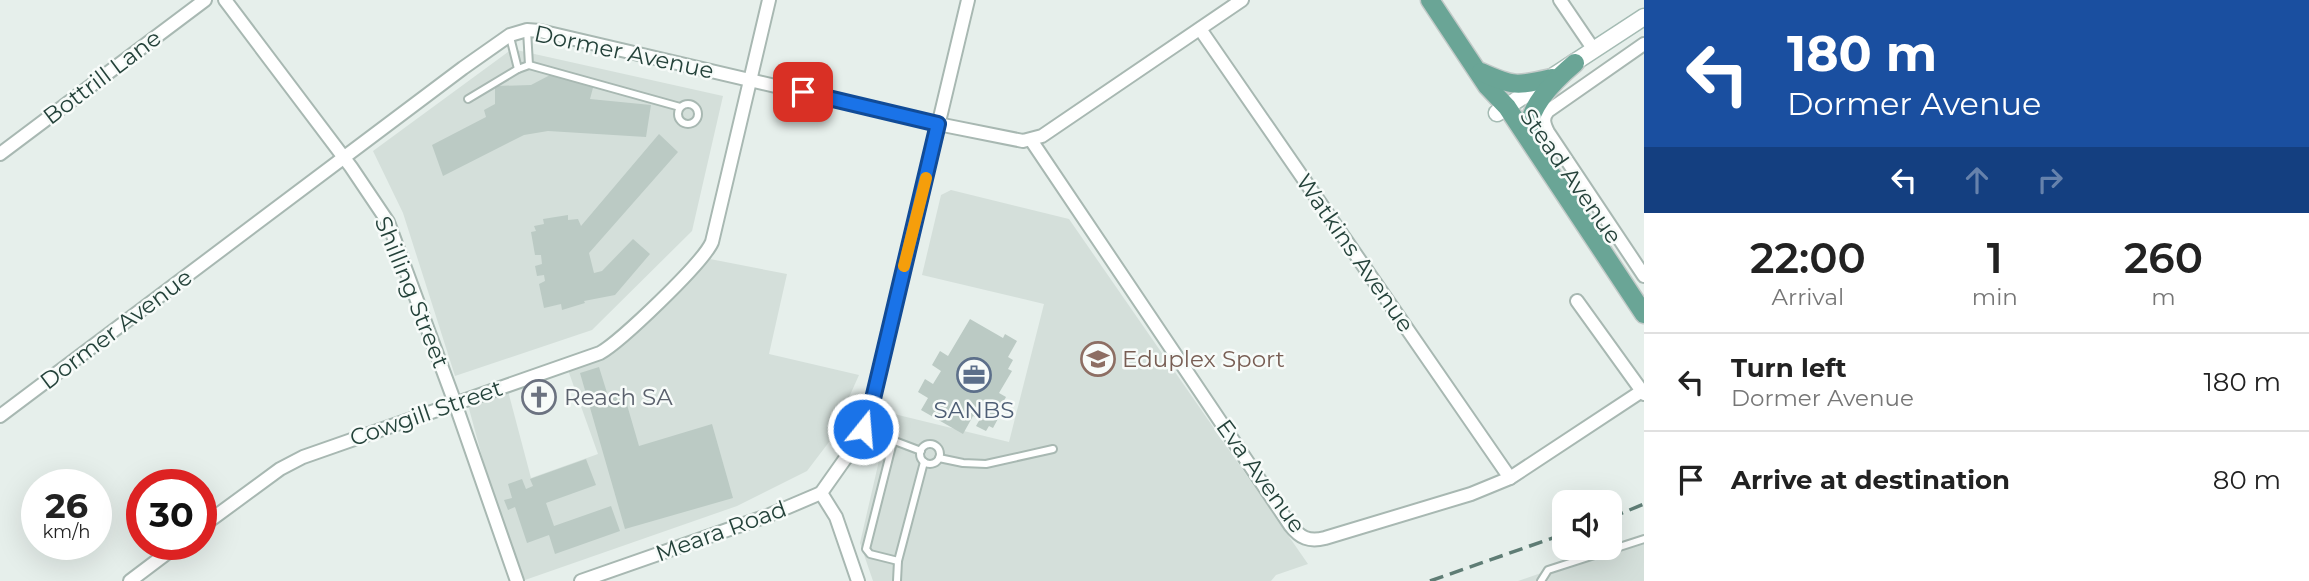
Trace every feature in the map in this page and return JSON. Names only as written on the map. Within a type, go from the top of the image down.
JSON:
[{"type":"main road","name":"Stead Avenue","points":[[1430,0],[1644,326]]},
{"type":"main road","points":[[1535,149],[1528,133],[1531,116],[1544,97],[1575,63]]},
{"type":"main road","points":[[1475,68],[1507,84],[1521,85],[1552,78]]},
{"type":"main road","name":"Stead Avenue","points":[[1502,110],[1535,149],[1568,208],[1644,314]]},
{"type":"street","name":"Bottrill Lane","points":[[0,153],[205,0]]},
{"type":"street","name":"Shilling Street","points":[[225,0],[370,194],[396,240],[517,581]]},
{"type":"street","name":"Cowgill Street","points":[[217,515],[280,469],[303,457],[604,351],[709,249],[769,0]]},
{"type":"street","points":[[858,581],[836,517],[821,493],[850,453],[863,429],[872,403],[968,0]]},
{"type":"street","points":[[1031,140],[1042,136],[1242,0]]},
{"type":"street","points":[[1560,0],[1594,50]]},
{"type":"street","points":[[1502,110],[1644,17]]},
{"type":"street","name":"Watkins Avenue","points":[[1200,29],[1510,478]]},
{"type":"street","name":"Dormer Avenue","points":[[0,416],[509,35],[527,30],[598,43],[938,124],[1006,138],[1031,140]]},
{"type":"street","points":[[1644,44],[1548,111],[1544,123],[1644,276]]},
{"type":"street","name":"Eva Avenue","points":[[1031,140],[1299,535],[1310,540],[1471,494],[1510,478],[1643,393],[1577,301]]},
{"type":"street","name":"Meara Road","points":[[581,581],[767,516],[821,493]]},
{"type":"street","points":[[130,581],[158,560]]},
{"type":"lane","points":[[527,30],[529,65]]},
{"type":"lane","points":[[509,35],[518,69]]},
{"type":"lane","points":[[468,99],[529,65],[680,107]]},
{"type":"lane","points":[[863,429],[921,451]]},
{"type":"lane","points":[[893,442],[866,549],[870,554],[898,561]]},
{"type":"lane","points":[[897,581],[898,561],[924,462],[921,451],[925,446],[934,445],[939,449],[939,458],[933,464],[924,462]]},
{"type":"lane","points":[[939,458],[986,464],[1053,449]]},
{"type":"lane","points":[[1541,581],[1548,570],[1644,539]]},
{"type":"shaded area","points":[[512,49],[723,96],[692,231],[592,330],[455,376],[403,213],[373,151]]},
{"type":"shaded area","name":"Eduplex Sport","points":[[951,190],[1069,219],[1308,564],[1276,575],[1271,581],[873,581],[860,543],[890,413],[1009,442],[1044,304],[922,275],[941,195]]},
{"type":"shaded area","points":[[710,259],[787,274],[769,354],[859,375],[829,442],[807,471],[737,506],[525,580],[492,493],[468,405],[508,391],[531,478],[598,454],[568,370],[626,338]]},
{"type":"shaded area","points":[[1644,537],[1644,581],[1518,581],[1578,560],[1622,560],[1622,545]]},
{"type":"building","points":[[552,74],[594,84],[590,99],[651,105],[646,137],[548,131],[524,135],[443,176],[432,145],[486,117],[484,110],[495,104],[495,86],[531,85]]},
{"type":"building","points":[[659,134],[678,152],[589,253],[594,273],[602,271],[633,239],[650,254],[615,295],[584,301],[585,303],[562,310],[561,304],[544,308],[539,284],[545,281],[544,275],[537,276],[535,266],[542,264],[541,255],[535,255],[531,232],[536,231],[534,226],[544,224],[543,219],[568,215],[568,220],[578,219],[581,226]]},
{"type":"building","name":"SANBS","points":[[970,319],[1003,338],[1005,334],[1017,341],[1008,357],[1013,360],[1008,369],[1012,371],[999,393],[1006,397],[997,413],[1000,415],[993,428],[989,426],[986,431],[976,426],[980,419],[973,416],[963,434],[921,410],[928,398],[918,392],[925,379],[933,384],[941,371],[932,365],[940,351],[948,356]]},
{"type":"building","points":[[599,367],[608,396],[623,391],[639,446],[712,424],[733,498],[625,529],[580,373]]},
{"type":"building","points":[[586,459],[596,485],[546,503],[554,526],[611,506],[620,531],[555,554],[549,535],[527,543],[515,507],[508,510],[504,500],[512,498],[508,484],[522,479],[526,489],[533,486],[530,479]]},
{"type":"railway","points":[[1622,513],[1644,504]]},
{"type":"railway","points":[[1430,581],[1552,538]]},
{"type":"slow traffic","points":[[904,266],[926,178]]},
{"type":"place","name":"Eduplex Sport","points":[[1098,359]]},
{"type":"place","name":"SANBS","points":[[974,375]]},
{"type":"place","name":"Reach SA","points":[[539,397]]},
{"type":"route","points":[[803,92],[938,124],[872,403],[863,429]]}]
